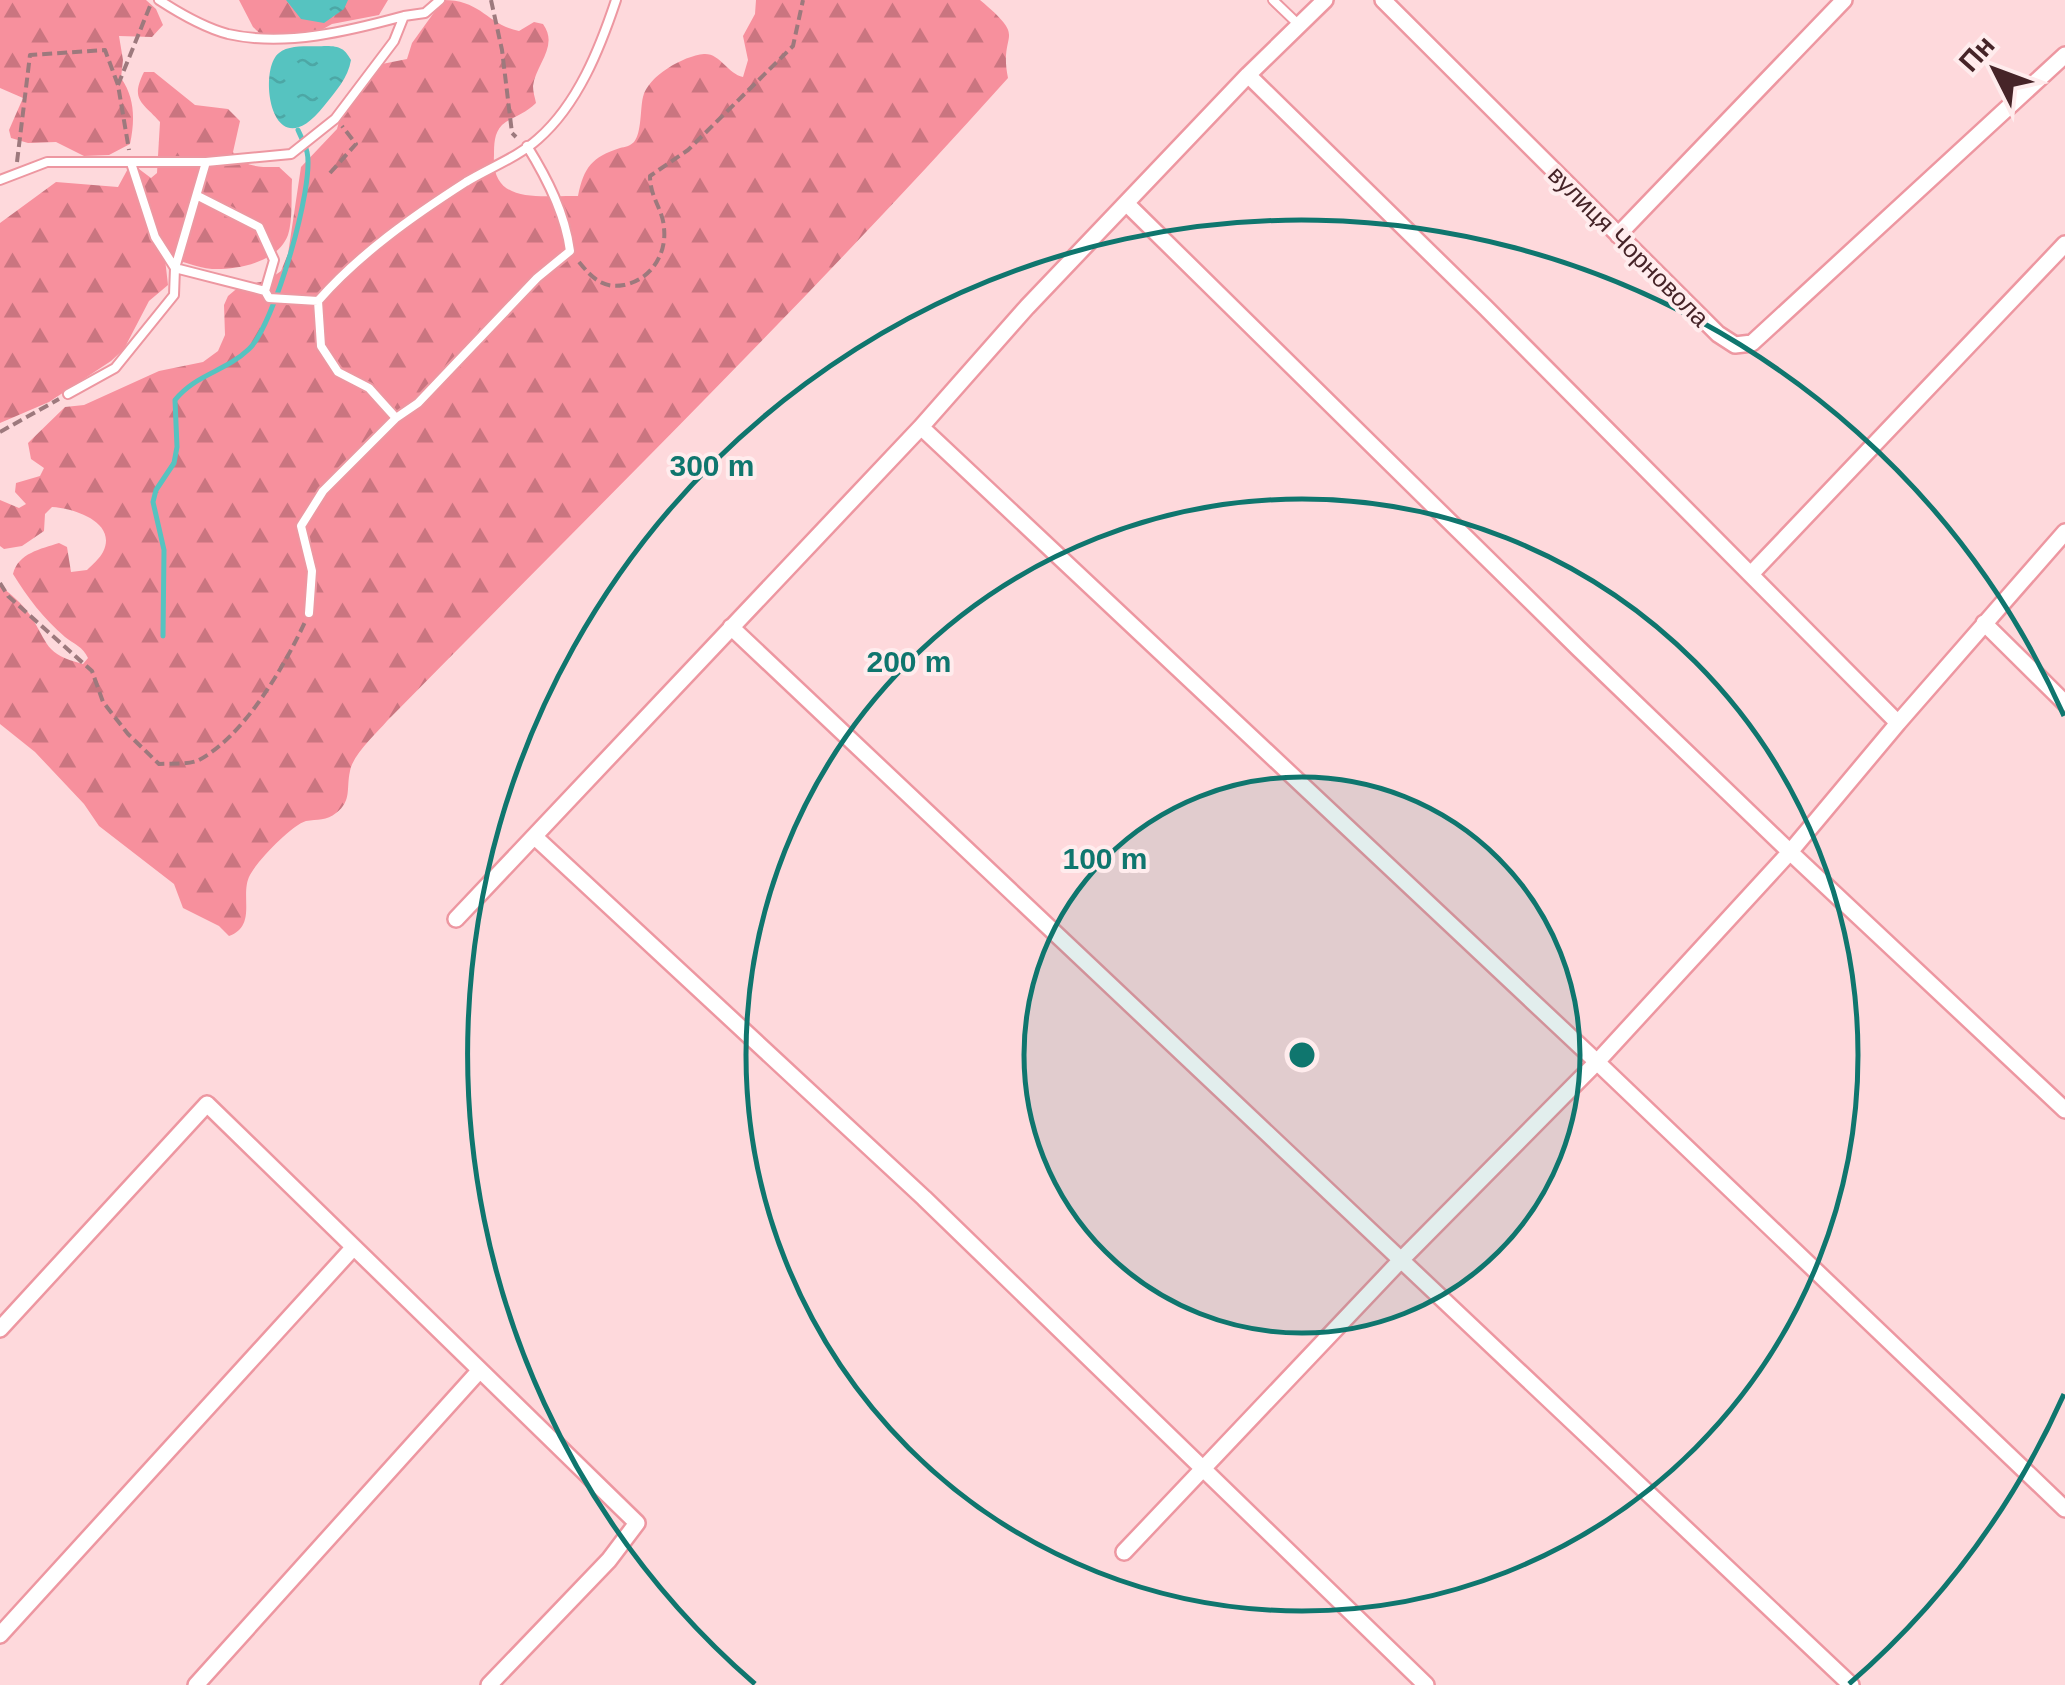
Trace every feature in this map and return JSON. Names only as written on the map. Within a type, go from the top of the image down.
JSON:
[{"type":"street","points":[[456,919],[922,427],[1028,307],[1248,75],[1325,0]]},
{"type":"street","name":"вулиця Чорновола","points":[[1383,0],[1718,334],[1735,345],[1752,342],[2065,55]]},
{"type":"street","points":[[1618,235],[1844,0]]},
{"type":"street","points":[[1248,75],[1898,723]]},
{"type":"street","points":[[1127,204],[1790,852],[2065,1110]]},
{"type":"street","points":[[1751,574],[2065,244]]},
{"type":"street","points":[[922,427],[2065,1508]]},
{"type":"street","points":[[1124,1552],[1400,1261],[1597,1062],[1790,852],[2065,532]]},
{"type":"street","points":[[1984,623],[2065,703]]},
{"type":"street","points":[[731,626],[1852,1685]]},
{"type":"street","points":[[534,837],[924,1198],[1426,1685]]},
{"type":"street","points":[[0,1329],[207,1104],[637,1523],[609,1560],[489,1685]]},
{"type":"street","points":[[0,1635],[353,1248]]},
{"type":"street","points":[[196,1685],[480,1370]]},
{"type":"lane","points":[[155,0],[228,34],[286,38],[355,30],[425,13],[440,0]]},
{"type":"lane","points":[[396,418],[369,388],[338,372],[320,346],[318,302],[344,272],[375,246],[538,139],[589,70],[616,0]]},
{"type":"lane","points":[[1272,0],[1299,25]]},
{"type":"lane","points":[[0,180],[47,162],[206,162],[291,154],[336,119],[394,40],[404,16]]},
{"type":"lane","points":[[309,613],[312,572],[301,526],[323,491],[396,418],[418,404],[536,278],[570,250],[567,226],[527,146]]},
{"type":"lane","points":[[68,394],[114,368],[174,295],[175,268],[206,162]]},
{"type":"lane","points":[[132,163],[155,237],[175,268],[280,300],[318,302]]},
{"type":"lane","points":[[198,196],[259,227],[274,260],[267,294]]},
{"type":"path","points":[[118,84],[155,0]]},
{"type":"path","points":[[491,0],[502,50],[512,133],[527,146]]},
{"type":"path","points":[[570,250],[590,276],[610,288],[638,282],[658,264],[664,227],[650,193],[650,176],[688,150],[794,46],[802,0]]},
{"type":"path","points":[[16,172],[30,55],[105,50],[118,84],[132,163]]},
{"type":"path","points":[[330,173],[356,144],[336,119]]},
{"type":"path","points":[[0,432],[68,394]]},
{"type":"path","points":[[0,583],[8,596],[92,672],[104,702],[128,734],[160,764],[196,762],[224,740],[248,714],[289,656],[309,613]]},
{"type":"green space","points":[[0,0],[146,0],[156,9],[163,25],[152,37],[119,36],[121,78],[133,110],[130,144],[109,155],[84,156],[56,142],[28,143],[11,138],[9,130],[23,98],[0,88]]},
{"type":"green space","points":[[239,0],[388,0],[379,15],[332,24],[302,41],[270,43],[253,27]]},
{"type":"green space","points":[[443,0],[467,4],[508,28],[519,31],[534,22],[543,24],[547,32],[548,47],[533,86],[536,103],[502,125],[495,139],[495,171],[501,183],[510,190],[535,196],[578,196],[591,164],[602,155],[634,142],[646,89],[677,63],[710,55],[743,77],[748,60],[743,36],[755,14],[756,0],[980,0],[1008,30],[1008,78],[779,323],[371,738],[352,765],[341,808],[329,817],[306,821],[292,829],[254,869],[247,883],[243,925],[229,936],[219,926],[183,908],[174,884],[99,826],[84,804],[35,752],[0,724],[0,585],[27,611],[54,652],[83,664],[88,658],[84,651],[43,615],[13,574],[25,557],[59,543],[67,547],[71,572],[87,570],[102,554],[106,541],[104,532],[91,519],[52,507],[45,514],[44,531],[22,546],[4,549],[0,546],[0,500],[19,508],[26,504],[15,492],[16,483],[40,476],[44,468],[31,459],[28,443],[65,407],[84,405],[159,371],[203,362],[218,351],[225,335],[224,305],[228,296],[241,285],[267,281],[281,271],[288,254],[301,167],[337,129],[344,103],[382,64],[407,59],[412,43]]},
{"type":"green space","points":[[144,72],[154,72],[195,105],[228,109],[240,121],[233,152],[237,157],[253,166],[279,167],[292,179],[288,235],[276,252],[245,266],[212,269],[165,259],[168,285],[149,301],[124,349],[49,402],[0,423],[0,223],[56,182],[118,187],[131,163],[151,178],[157,173],[160,122],[138,95]]},
{"type":"water","points":[[286,0],[348,0],[344,9],[324,23],[301,19]]},
{"type":"water","points":[[337,47],[351,60],[341,84],[306,124],[292,128],[281,123],[273,111],[270,94],[272,63],[288,48]]},
{"type":"waterway","points":[[163,636],[164,550],[153,502],[156,490],[174,463],[175,400],[192,384],[249,349],[270,313],[305,193],[307,152],[298,130]]}]
